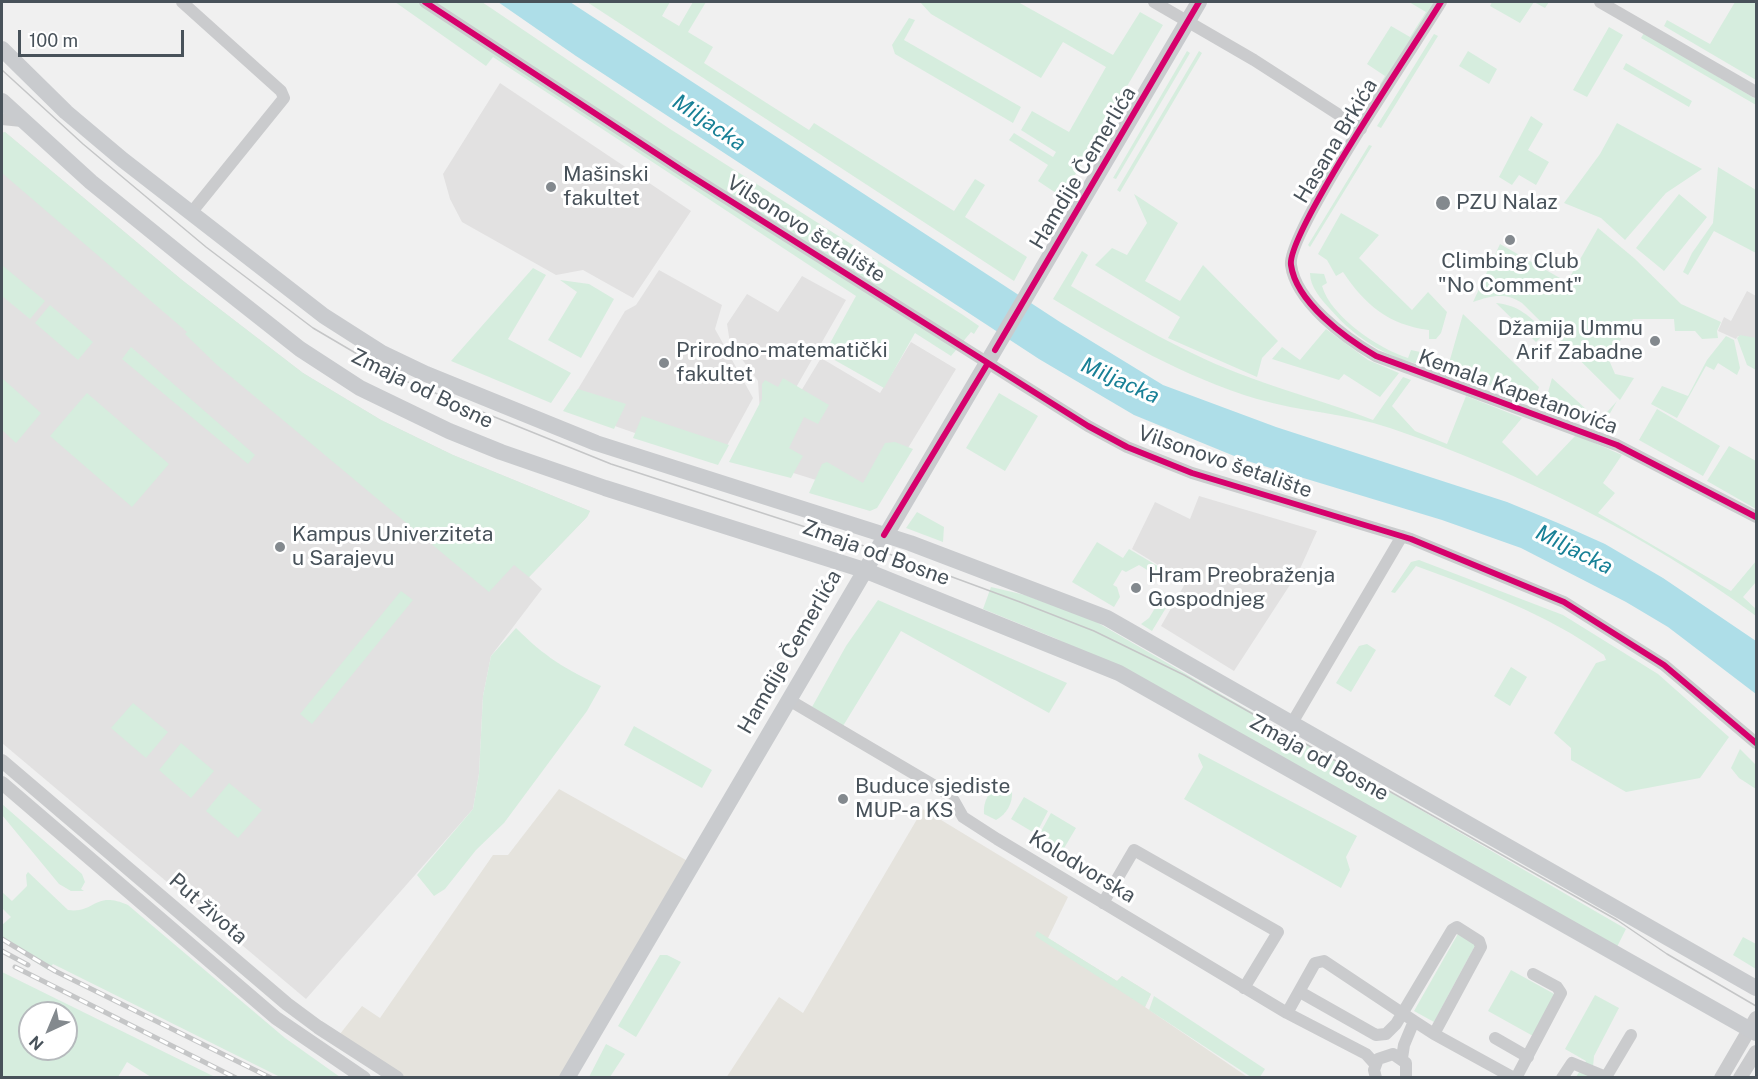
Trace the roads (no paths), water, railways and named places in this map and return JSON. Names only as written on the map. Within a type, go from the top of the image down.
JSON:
[{"type":"main road","name":"Hamdije Čemerlića","points":[[567,1077],[1199,2]]},
{"type":"main road","name":"Zmaja od Bosne","points":[[2,49],[90,133],[324,316],[382,353],[405,365],[619,450],[884,535],[1048,593],[1107,618],[1756,988]]},
{"type":"main road","name":"Zmaja od Bosne","points":[[2,101],[91,182],[186,259],[300,349],[360,388],[438,426],[501,452],[605,488],[864,570],[1119,673],[1754,1027]]},
{"type":"street","points":[[182,2],[274,84],[284,98],[191,213]]},
{"type":"street","name":"Vilsonovo šetalište","points":[[425,2],[620,131],[991,356],[1127,447],[1203,476],[1402,536],[1564,602],[1664,664],[1756,743]]},
{"type":"street","points":[[1154,2],[1254,60],[1361,129]]},
{"type":"street","name":"Hasana Brkića","points":[[1310,302],[1294,280],[1290,262],[1293,248],[1311,211],[1441,2]]},
{"type":"street","points":[[1600,2],[1756,92]]},
{"type":"street","points":[[2,119],[22,121]]},
{"type":"street","name":"Kemala Kapetanovića","points":[[1310,302],[1343,334],[1376,356],[1617,445],[1756,517]]},
{"type":"street","points":[[1292,723],[1402,536]]},
{"type":"street","name":"Kolodvorska","points":[[789,700],[945,792],[968,820],[1287,1013],[1379,1060],[1401,1053]]},
{"type":"street","name":"Put života","points":[[2,761],[287,1004],[318,1028],[397,1077]]},
{"type":"street","name":"Put života","points":[[2,783],[268,1011],[364,1077]]},
{"type":"street","points":[[1103,903],[1134,850],[1278,932],[1244,988]]},
{"type":"street","points":[[1300,992],[1376,1035],[1386,1034],[1404,1012],[1452,930],[1457,927],[1479,940],[1481,947],[1434,1034]]},
{"type":"street","points":[[1287,1013],[1315,963],[1324,961],[1434,1034],[1515,1077],[1562,993],[1557,987],[1533,974]]},
{"type":"street","points":[[1407,1076],[1407,1067],[1401,1053],[1414,1021]]},
{"type":"street","points":[[1721,1077],[1754,1027]]},
{"type":"street","points":[[1562,1077],[1572,1063],[1606,1077],[1631,1035]]},
{"type":"street","points":[[1495,1038],[1528,1056]]},
{"type":"street","points":[[1740,1077],[1756,1052]]},
{"type":"street","points":[[1376,1077],[1379,1060]]},
{"type":"water","name":"Miljacka","points":[[498,2],[570,2],[1060,322],[1163,385],[1276,427],[1507,502],[1605,544],[1663,578],[1756,641],[1756,694],[1668,627],[1626,602],[1521,548],[1442,520],[1244,460],[1134,415],[1039,359],[576,56]]},
{"type":"tram line","points":[[2,70],[83,144],[206,247],[313,328],[398,378],[611,464],[898,557],[1094,631],[1184,675],[1617,920],[1667,954],[1756,1006]]},
{"type":"railway","points":[[2,939],[55,971],[271,1078]]},
{"type":"railway","points":[[2,951],[28,965]]},
{"type":"railway","points":[[15,967],[236,1078]]},
{"type":"place","name":"Mašinski fakultet","points":[[551,187]]},
{"type":"place","name":"PZU Nalaz","points":[[1443,203]]},
{"type":"place","name":"Climbing Club \"No Comment\"","points":[[1510,240]]},
{"type":"place","name":"Džamija Ummu Arif Zabadne","points":[[1655,341]]},
{"type":"place","name":"Prirodno-matematički fakultet","points":[[664,363]]},
{"type":"place","name":"Kampus Univerziteta u Sarajevu","points":[[280,547]]},
{"type":"place","name":"Hram Preobraženja Gospodnjeg","points":[[1136,588]]},
{"type":"place","name":"Buduce sjediste MUP-a KS","points":[[843,799]]}]
